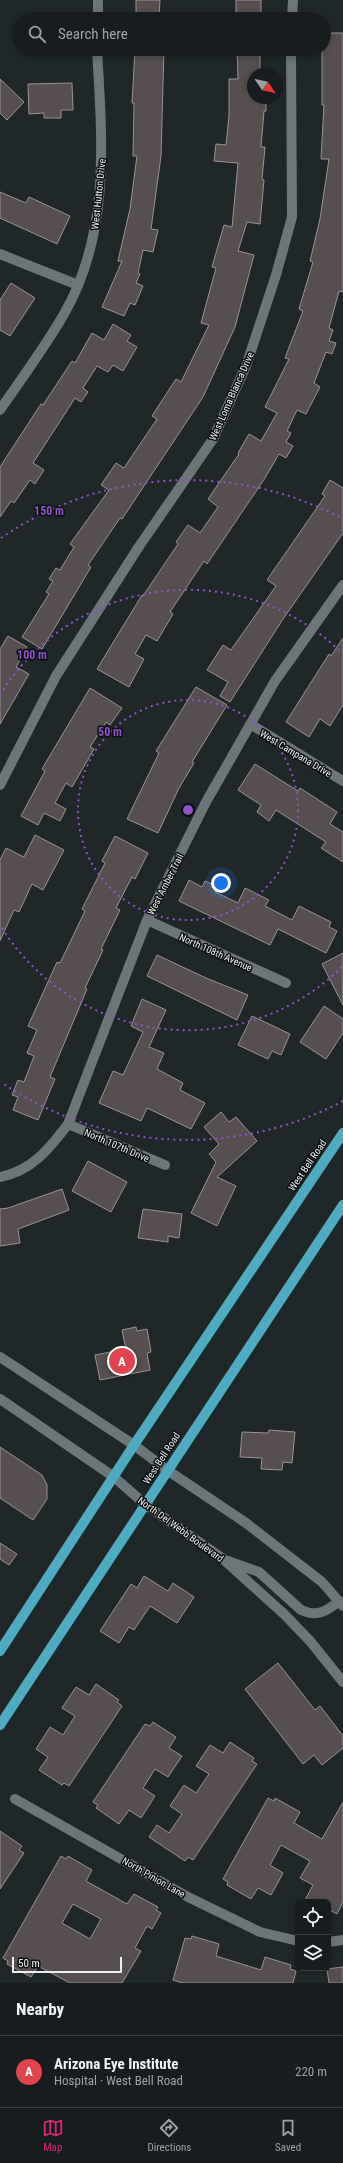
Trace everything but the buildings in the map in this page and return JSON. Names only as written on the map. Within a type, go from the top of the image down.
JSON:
[{"type":"main road","name":"West Bell Road","points":[[0,1651],[134,1445],[343,1133]]},
{"type":"main road","name":"West Bell Road","points":[[0,1724],[343,1205]]},
{"type":"street","points":[[98,0],[98,12]]},
{"type":"street","points":[[292,12],[293,0]]},
{"type":"street","name":"West Hutton Drive","points":[[0,410],[65,313],[78,285],[92,242],[101,176],[102,142],[97,56]]},
{"type":"street","name":"West Loma Blanca Drive","points":[[0,785],[56,676],[138,548],[214,439],[246,366],[276,276],[292,217],[291,56]]},
{"type":"street","points":[[0,254],[78,285]]},
{"type":"street","name":"West Amber Trail","points":[[0,1177],[28,1167],[49,1150],[68,1124],[147,920],[206,802],[275,681],[343,585]]},
{"type":"street","name":"West Campana Drive","points":[[250,724],[343,781]]},
{"type":"street","name":"North 108th Avenue","points":[[147,920],[286,983]]},
{"type":"street","name":"North 107th Drive","points":[[68,1124],[165,1165]]},
{"type":"street","points":[[0,1357],[134,1445],[167,1470],[246,1523],[322,1582],[341,1603],[319,1614],[309,1614],[301,1610],[259,1572],[222,1558]]},
{"type":"street","name":"North Del Webb Boulevard","points":[[0,1399],[114,1477],[146,1505],[222,1558],[284,1614],[310,1641],[343,1682]]},
{"type":"street","name":"North Pinion Lane","points":[[15,1799],[188,1897],[260,1932],[295,1940]]},
{"type":"street","points":[[331,1942],[343,1940]]},
{"type":"place","name":"Arizona Eye Institute","points":[[122,1361]]}]
